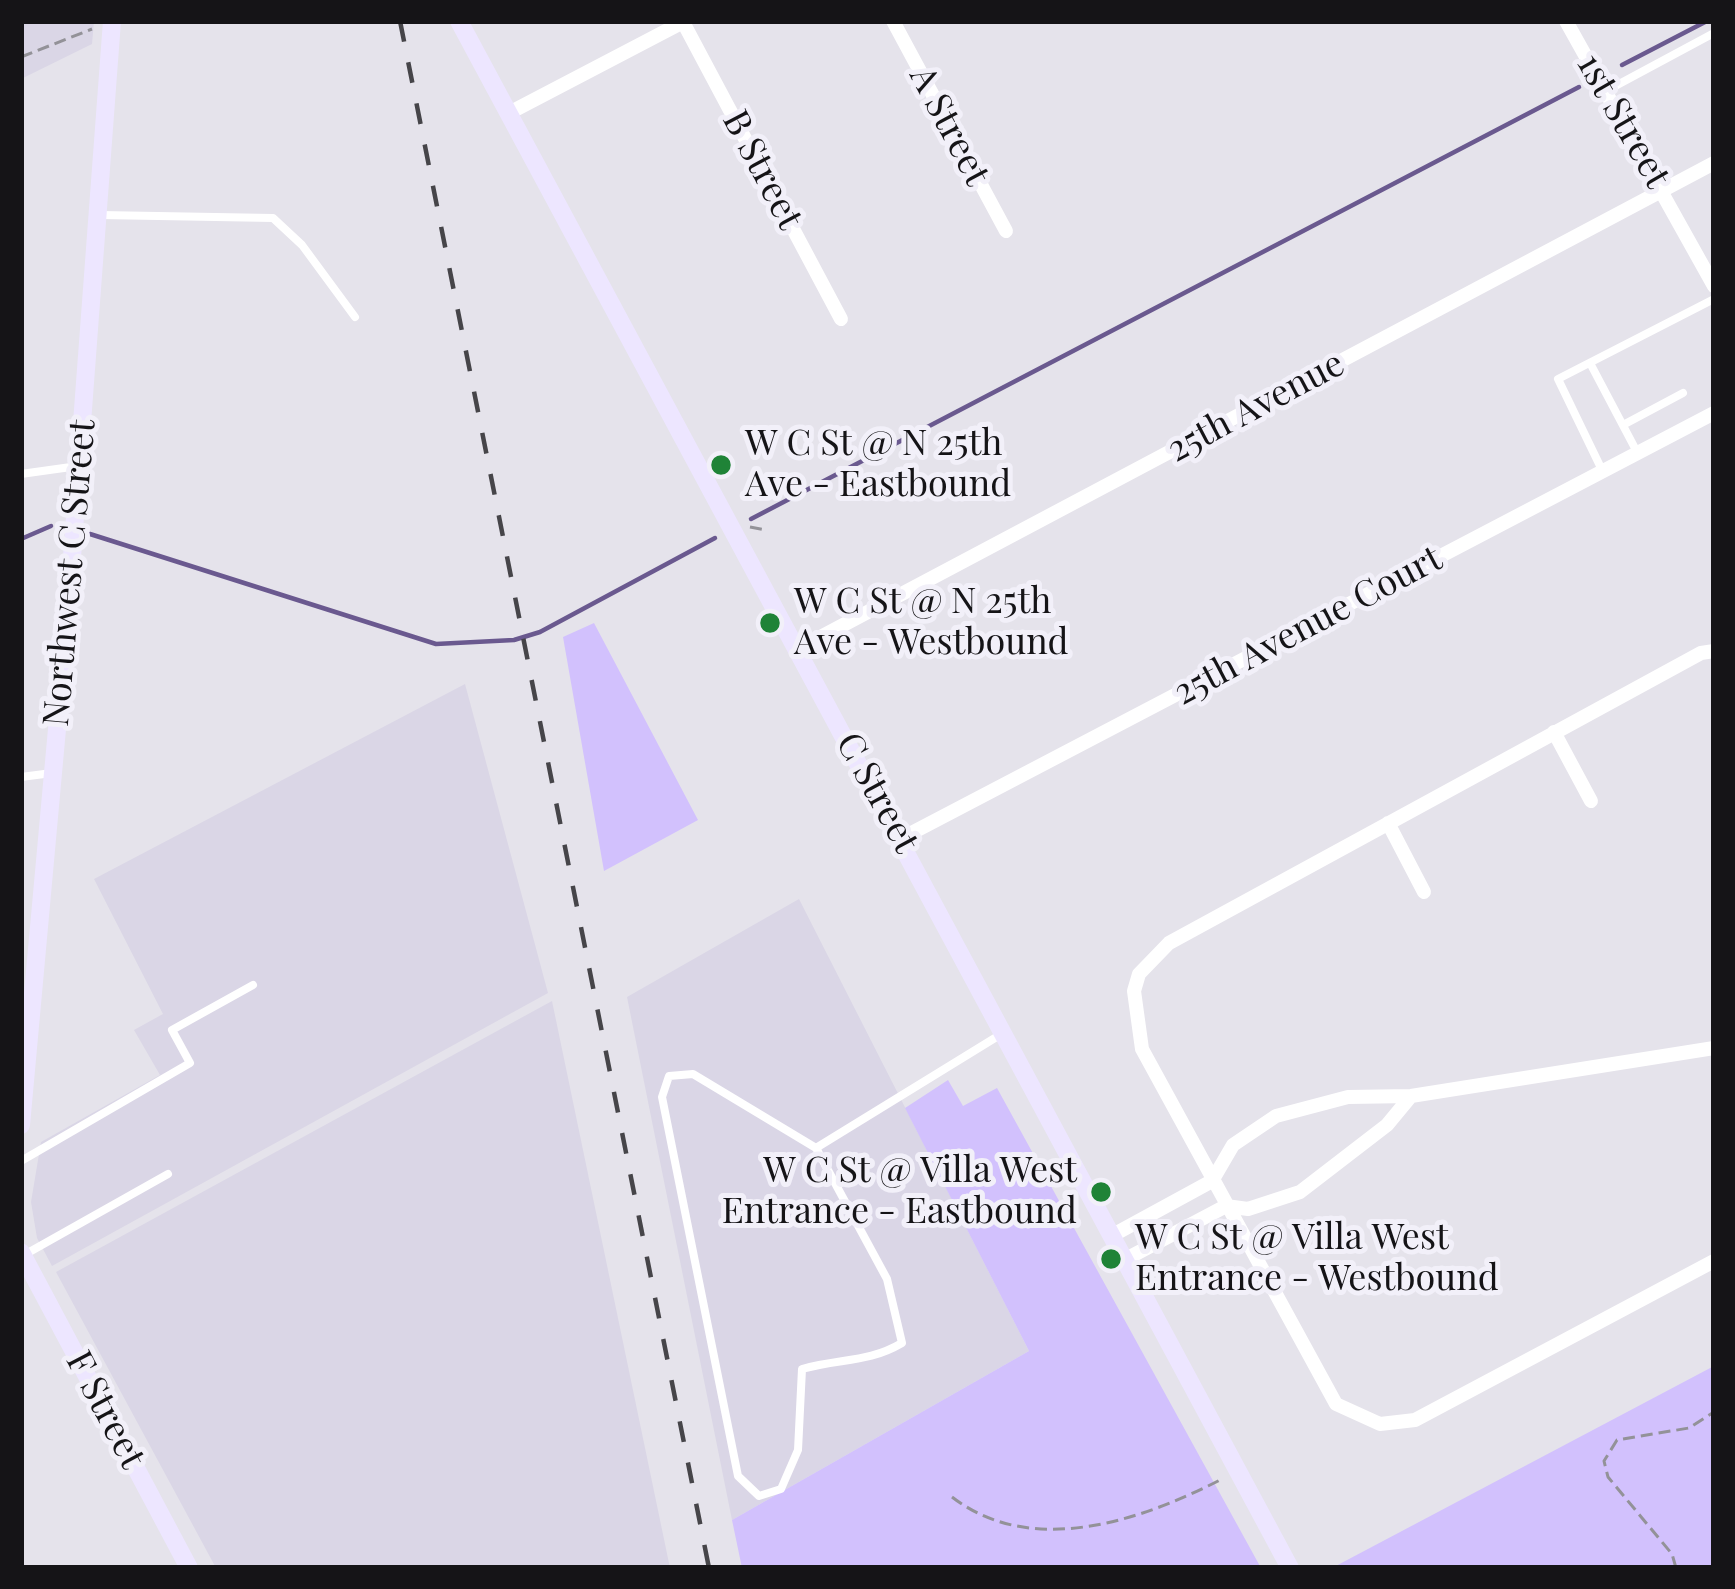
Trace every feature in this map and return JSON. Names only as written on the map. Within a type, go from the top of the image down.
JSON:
[{"type":"street","name":"C Street","points":[[459,21],[902,838],[1290,1568]]},
{"type":"street","points":[[509,113],[684,21]]},
{"type":"street","name":"B Street","points":[[684,21],[841,319]]},
{"type":"street","name":"A Street","points":[[892,21],[1006,231]]},
{"type":"street","name":"1st Street","points":[[1566,21],[1664,189],[1714,286]]},
{"type":"street","name":"Northwest C Street","points":[[21,1125],[80,466],[112,23]]},
{"type":"street","name":"25th Avenue","points":[[798,649],[1714,163]]},
{"type":"street","name":"25th Avenue Court","points":[[902,838],[1714,413]]},
{"type":"street","points":[[1714,651],[1701,653],[1169,943],[1139,974],[1132,1001],[1142,1048],[1336,1404],[1380,1424],[1415,1420],[1714,1261]]},
{"type":"street","points":[[1555,733],[1591,801]]},
{"type":"street","points":[[1388,823],[1424,892]]},
{"type":"street","points":[[1114,1235],[1211,1180],[1233,1145],[1276,1116],[1348,1097],[1411,1096],[1714,1048]]},
{"type":"street","points":[[1126,1259],[1226,1206],[1272,1204],[1322,1179],[1387,1125],[1411,1096]]},
{"type":"street","name":"F Street","points":[[22,1253],[189,1568]]},
{"type":"lane","points":[[1605,91],[1714,33]]},
{"type":"lane","points":[[98,215],[273,218],[302,245],[355,317]]},
{"type":"lane","points":[[1602,471],[1558,380],[1714,298]]},
{"type":"lane","points":[[1590,363],[1638,453]]},
{"type":"lane","points":[[1623,424],[1683,393]]},
{"type":"lane","points":[[21,474],[80,466]]},
{"type":"lane","points":[[21,777],[54,773]]},
{"type":"lane","points":[[21,1160],[190,1063],[172,1030],[253,985]]},
{"type":"lane","points":[[816,1148],[1004,1033]]},
{"type":"lane","points":[[693,1074],[816,1148],[886,1279],[902,1343],[874,1360],[844,1357],[802,1369],[799,1450],[781,1489],[759,1496],[738,1475],[721,1397],[662,1097],[669,1076],[693,1074]]},
{"type":"lane","points":[[22,1253],[168,1174]]},
{"type":"path","points":[[21,57],[112,23]]},
{"type":"path","points":[[748,526],[766,530]]},
{"type":"path","points":[[1676,1568],[1672,1555],[1608,1477],[1604,1461],[1617,1440],[1689,1428],[1714,1412]]},
{"type":"path","points":[[952,1497],[980,1518],[1030,1529],[1090,1526],[1151,1512],[1238,1471]]},
{"type":"shaded area","points":[[21,21],[94,21],[92,44],[21,79]]},
{"type":"shaded area","points":[[594,623],[698,820],[604,871],[563,637]]},
{"type":"shaded area","points":[[465,684],[548,993],[52,1266],[37,1238],[31,1202],[41,1142],[160,1075],[134,1030],[163,1014],[94,879]]},
{"type":"shaded area","points":[[799,899],[1029,1351],[732,1520],[627,997]]},
{"type":"shaded area","points":[[552,1001],[670,1568],[216,1568],[56,1272]]},
{"type":"shaded area","points":[[948,1080],[963,1106],[997,1088],[1261,1568],[742,1568],[732,1520],[1029,1351],[905,1108]]},
{"type":"shaded area","points":[[1714,1366],[1714,1568],[1332,1568]]},
{"type":"waterway","points":[[1622,65],[1707,21]]},
{"type":"waterway","points":[[751,519],[1579,87]]},
{"type":"waterway","points":[[21,539],[51,526]]},
{"type":"waterway","points":[[90,534],[436,644],[514,640],[540,632],[715,538]]},
{"type":"railway","points":[[400,21],[709,1568]]},
{"type":"place","name":"W C St @ N 25th Ave - Eastbound","points":[[721,465]]},
{"type":"place","name":"W C St @ N 25th Ave - Westbound","points":[[770,623]]},
{"type":"place","name":"W C St @ Villa West Entrance - Eastbound","points":[[1101,1192]]},
{"type":"place","name":"W C St @ Villa West Entrance - Westbound","points":[[1111,1259]]}]
